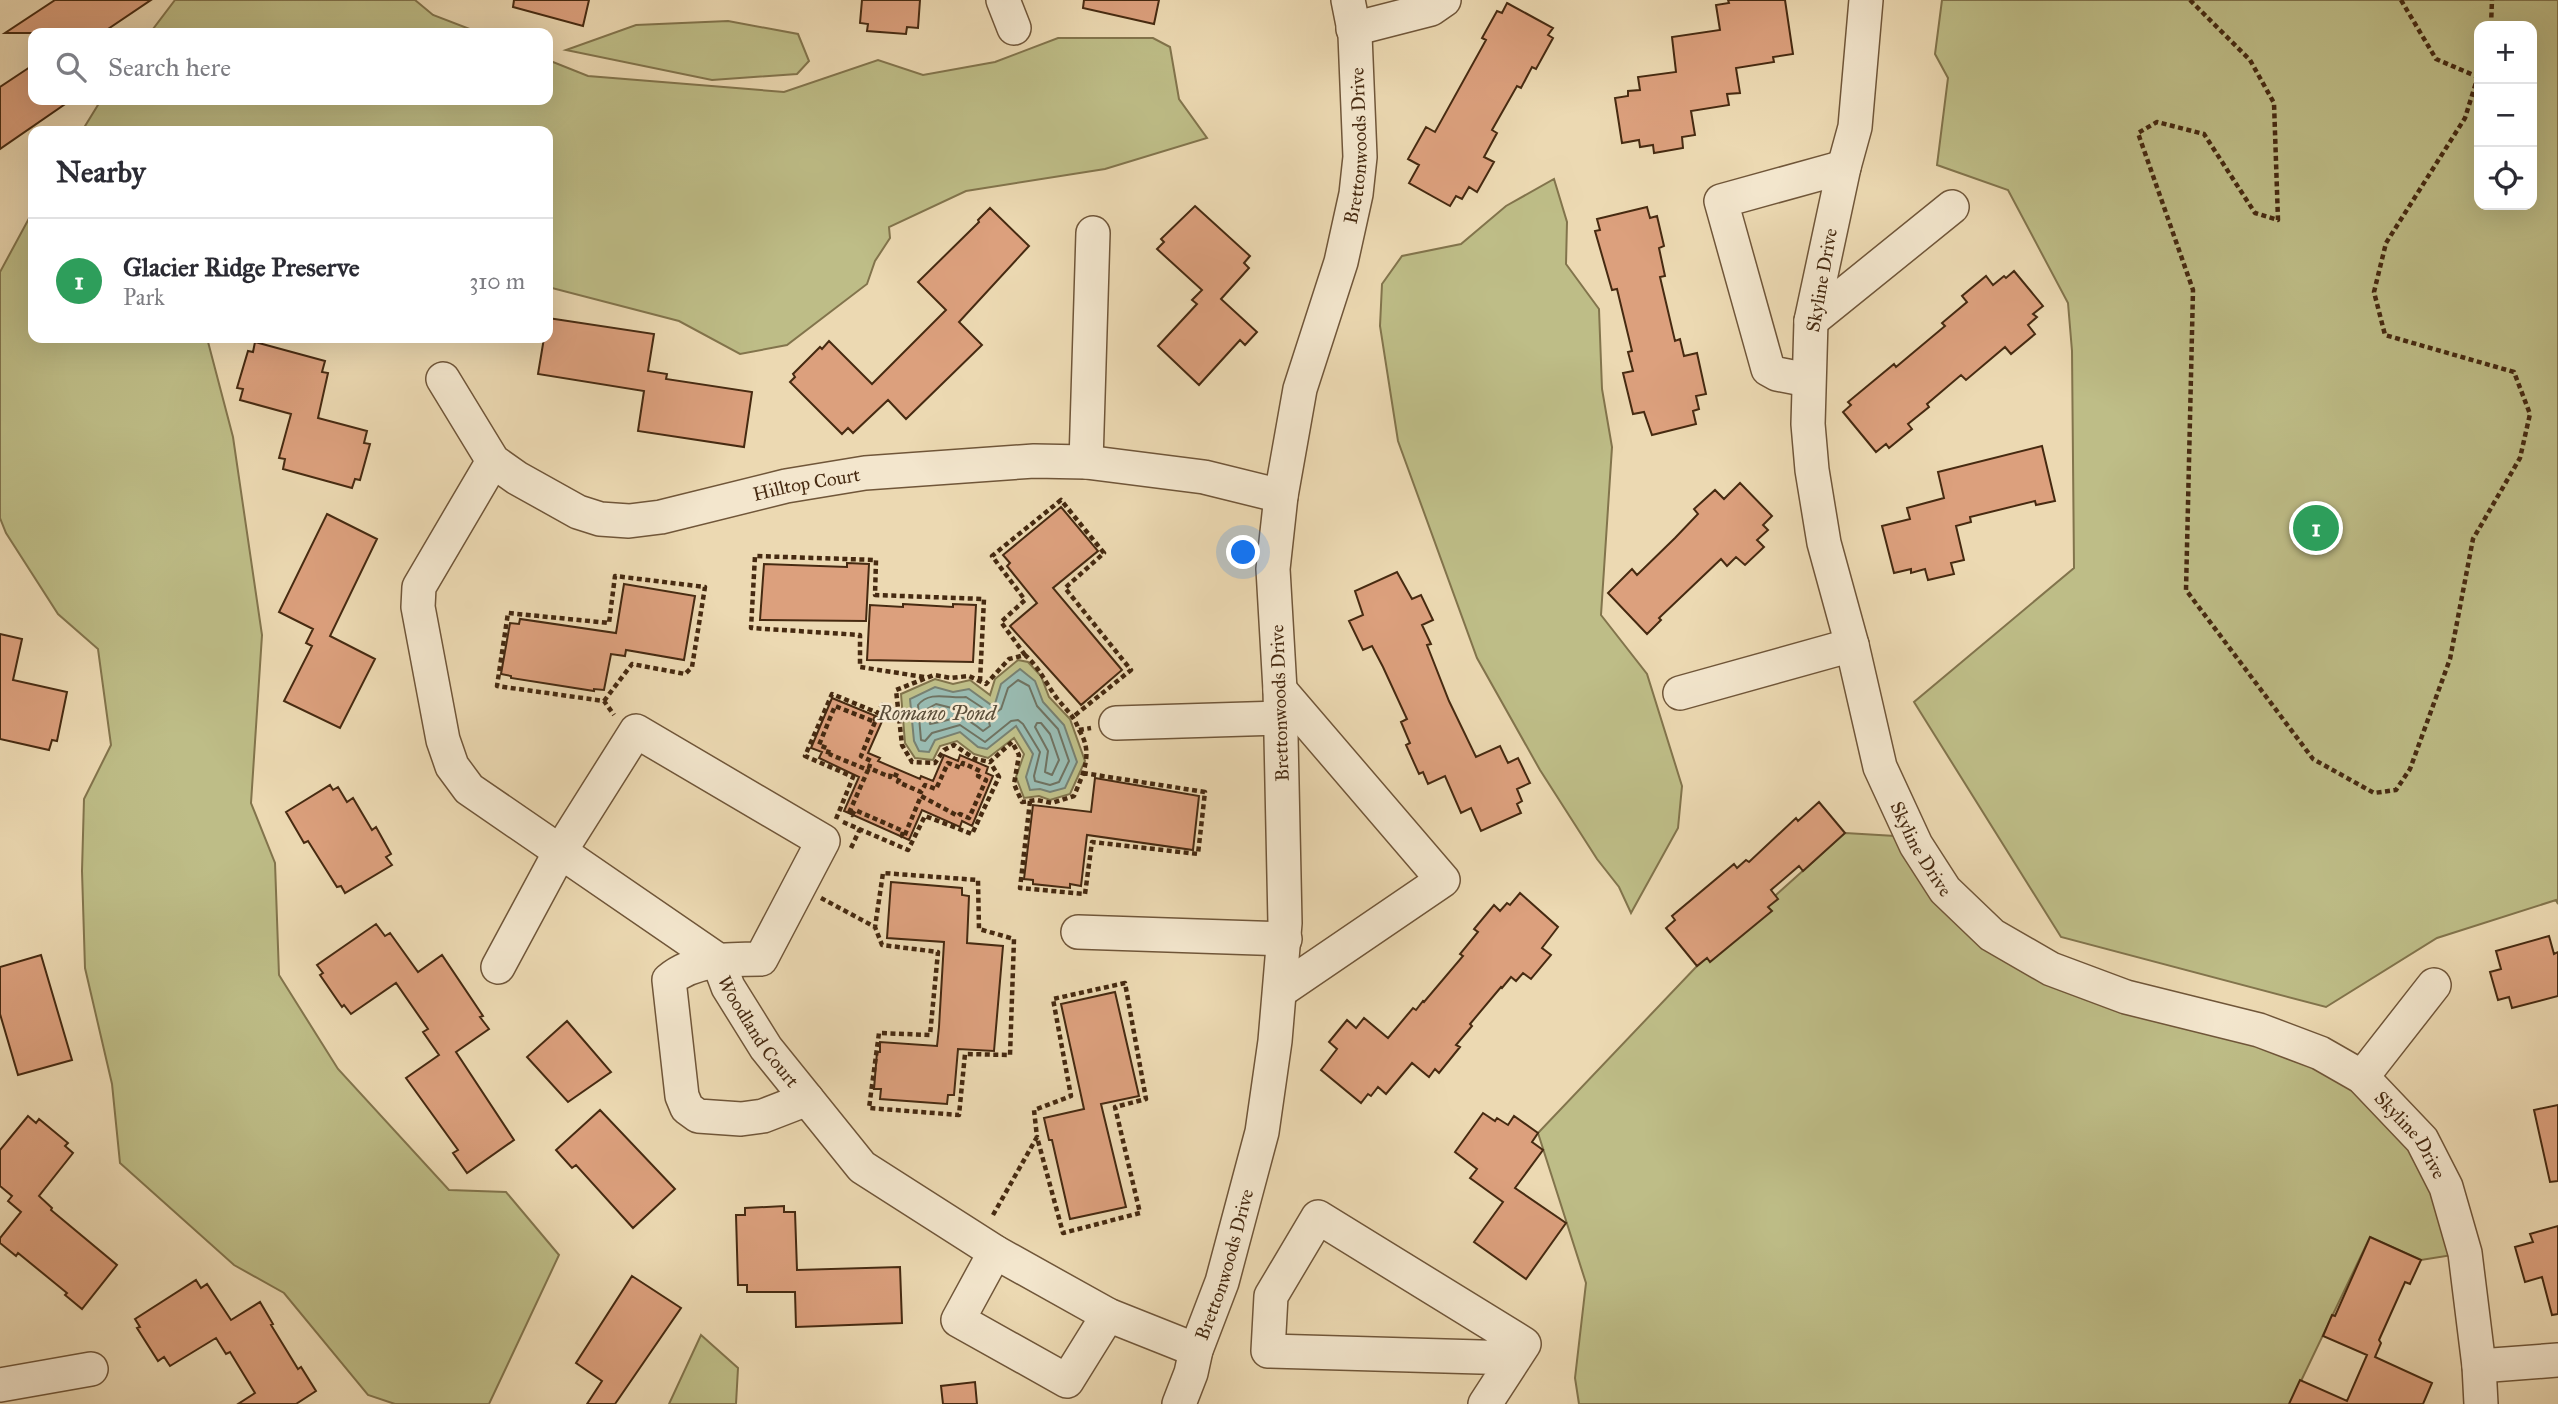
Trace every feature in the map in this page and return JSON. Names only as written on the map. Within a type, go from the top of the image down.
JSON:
[{"type":"street","points":[[1350,14],[1431,9],[1444,0]]},
{"type":"street","name":"Skyline Drive","points":[[1866,0],[1855,127],[1811,321],[1808,424],[1824,543],[1852,645],[1880,767],[1916,845],[1945,890],[1992,935],[2051,969],[2126,997],[2259,1030],[2320,1053],[2362,1077],[2421,1140],[2446,1187],[2465,1254],[2481,1404]]},
{"type":"street","name":"Brettonwoods Drive","points":[[1179,1404],[1222,1282],[1262,1132],[1280,991],[1285,939],[1281,704],[1273,569],[1281,496],[1300,388],[1341,262],[1356,194],[1360,157],[1350,14]]},
{"type":"street","points":[[1808,380],[1777,374],[1768,369],[1721,201],[1844,167]]},
{"type":"street","points":[[1811,321],[1952,207]]},
{"type":"street","points":[[1086,462],[1093,233]]},
{"type":"street","points":[[443,379],[493,461]]},
{"type":"street","name":"Hilltop Court","points":[[493,461],[517,478],[578,512],[600,519],[629,521],[661,517],[786,486],[865,473],[1034,461],[1086,462],[1204,477],[1281,496]]},
{"type":"street","name":"Woodland Court","points":[[493,461],[419,587],[418,607],[443,740],[452,766],[469,789],[718,960],[728,987],[766,1048],[862,1167],[995,1252],[1108,1315],[1196,1350]]},
{"type":"street","points":[[1680,693],[1852,645]]},
{"type":"street","points":[[1116,723],[1281,704],[1443,880],[1280,991]]},
{"type":"street","points":[[498,967],[561,850],[636,731],[824,841],[761,959],[718,960],[678,973],[669,980],[682,1096],[687,1108],[698,1116],[741,1119],[763,1116],[807,1099]]},
{"type":"street","points":[[1079,932],[1285,939]]},
{"type":"street","points":[[2362,1077],[2434,985]]},
{"type":"street","points":[[1485,1404],[1515,1358],[1524,1344],[1318,1217],[1271,1296],[1268,1351],[1515,1358]]},
{"type":"street","points":[[995,1252],[958,1320],[1067,1381],[1108,1315]]},
{"type":"street","points":[[1222,1282],[1271,1296]]},
{"type":"street","points":[[2479,1366],[2558,1360]]},
{"type":"street","points":[[0,1385],[91,1369]]},
{"type":"path","points":[[2190,0],[2250,60],[2274,103],[2278,220],[2255,213],[2204,134],[2157,122],[2138,132],[2193,290],[2186,590],[2313,759],[2374,793],[2396,790],[2410,769],[2450,659],[2473,539],[2520,458],[2530,414],[2514,372],[2385,335],[2374,292],[2386,243],[2465,118],[2476,84]]},
{"type":"path","points":[[2401,0],[2436,60],[2474,73]]},
{"type":"path","points":[[2491,21],[2492,0]]},
{"type":"path","points":[[990,762],[1013,742],[1019,755],[1014,784],[1022,802],[1052,803],[1074,796],[1087,763],[1083,736],[1074,716],[1057,699],[1037,666],[1025,655],[1001,622],[1025,600],[992,556],[1061,500],[1104,553],[1065,588],[1131,670],[1074,716]]},
{"type":"path","points":[[926,677],[860,667],[860,635],[751,628],[755,556],[876,560],[875,595],[984,599],[980,681]]},
{"type":"path","points":[[604,701],[632,664],[685,674],[692,667],[705,587],[615,576],[609,623],[508,613],[497,686],[604,701],[631,738]]},
{"type":"path","points":[[876,712],[832,694],[805,756],[853,777],[835,819],[908,850],[925,816],[972,834],[999,777],[990,762],[975,759],[954,745],[944,750],[935,763],[912,762],[902,745],[896,690],[934,675],[951,678],[970,676],[986,684],[1009,659],[1025,655]]},
{"type":"path","points":[[876,712],[878,713],[882,705],[891,708],[898,718]]},
{"type":"path","points":[[875,722],[835,706],[819,744],[830,749],[827,756],[829,754],[868,770],[849,813],[852,815],[855,810],[891,825],[903,831],[904,837],[921,796],[958,816],[960,814],[968,818],[986,780],[978,776],[980,771],[963,763],[961,768],[948,762],[936,789],[925,785],[921,792],[898,782],[900,778],[891,773],[890,777],[869,768],[871,761],[861,756],[875,722],[876,712]]},
{"type":"path","points":[[1079,730],[1116,723]]},
{"type":"path","points":[[1030,801],[1020,888],[1085,894],[1092,842],[1198,854],[1205,792],[1083,773]]},
{"type":"path","points":[[821,898],[875,927],[883,945],[938,952],[930,1035],[879,1033],[869,1108],[960,1115],[965,1054],[1010,1055],[1014,939],[979,929],[978,880],[883,873],[875,927]]},
{"type":"path","points":[[993,1215],[1037,1137],[1034,1110],[1071,1096],[1053,999],[1125,983],[1146,1099],[1115,1107],[1140,1213],[1063,1233],[1037,1137]]},
{"type":"shaded area","points":[[175,0],[415,0],[433,15],[467,28],[154,28]]},
{"type":"shaded area","points":[[1942,0],[2558,0],[2558,904],[2556,900],[2437,938],[2326,1007],[2061,937],[1914,702],[2074,568],[2072,351],[2068,303],[2008,190],[1937,165],[1948,78],[1935,54]]},
{"type":"shaded area","points":[[728,21],[798,34],[809,61],[797,74],[712,80],[566,50],[636,25]]},
{"type":"shaded area","points":[[1058,38],[1153,38],[1170,47],[1179,99],[1207,138],[1105,169],[966,191],[889,227],[890,238],[875,261],[867,284],[787,345],[740,354],[679,321],[553,288],[553,126],[85,126],[98,105],[553,105],[553,62],[588,76],[784,92],[878,60],[923,75],[995,62]]},
{"type":"shaded area","points":[[1554,179],[1567,222],[1566,264],[1599,309],[1602,389],[1612,447],[1601,615],[1647,674],[1682,786],[1678,828],[1631,913],[1619,887],[1597,859],[1540,770],[1477,658],[1398,441],[1380,326],[1382,284],[1402,256],[1461,244],[1506,206]]},
{"type":"shaded area","points":[[28,220],[28,343],[208,343],[233,437],[262,635],[251,803],[275,863],[279,975],[338,1069],[449,1190],[506,1192],[559,1255],[489,1404],[395,1404],[368,1395],[284,1293],[234,1265],[120,1163],[112,1084],[85,968],[82,871],[84,799],[111,745],[98,649],[58,614],[6,533],[0,518],[0,272]]},
{"type":"shaded area","name":"Romano Pond","points":[[1018,660],[1028,662],[1041,676],[1049,697],[1070,719],[1085,761],[1070,794],[1050,800],[1039,796],[1024,798],[1016,777],[1024,754],[1014,738],[988,758],[974,754],[957,741],[940,746],[933,760],[915,758],[905,743],[901,694],[935,679],[953,684],[970,680],[990,695],[995,679]]},
{"type":"shaded area","points":[[1845,833],[1912,837],[1988,931],[2320,1053],[2422,1140],[2465,1253],[2421,1260],[2370,1237],[2290,1404],[1579,1404],[1575,1378],[1586,1283],[1538,1133],[1697,966]]},
{"type":"shaded area","points":[[701,1335],[738,1368],[736,1404],[669,1404]]},
{"type":"water","name":"Romano Pond","points":[[1020,669],[1035,681],[1043,702],[1064,725],[1077,762],[1065,788],[1050,792],[1030,790],[1026,777],[1033,754],[1016,726],[987,749],[978,747],[960,732],[935,740],[929,752],[919,751],[914,741],[910,699],[935,687],[953,692],[969,689],[994,707],[1001,684]]},
{"type":"building","points":[[55,0],[151,0],[109,28],[28,28],[28,33],[5,33]]},
{"type":"building","points":[[514,0],[589,0],[583,26],[513,7]]},
{"type":"building","points":[[862,0],[920,0],[918,28],[907,27],[906,34],[867,31],[868,24],[860,23]]},
{"type":"building","points":[[1084,0],[1159,0],[1154,24],[1083,8]]},
{"type":"building","points":[[1728,0],[1785,0],[1793,54],[1773,57],[1774,62],[1736,68],[1740,93],[1727,94],[1729,105],[1691,111],[1695,135],[1682,137],[1683,148],[1654,153],[1653,145],[1640,147],[1639,140],[1622,143],[1615,98],[1628,96],[1628,91],[1640,90],[1638,77],[1676,72],[1672,37],[1720,30],[1716,5],[1729,3]]},
{"type":"building","points":[[1507,3],[1553,28],[1548,35],[1553,38],[1536,69],[1532,67],[1521,88],[1517,86],[1492,130],[1497,133],[1484,157],[1494,162],[1477,192],[1469,187],[1462,199],[1456,196],[1450,206],[1409,183],[1419,165],[1408,159],[1426,127],[1435,132],[1486,40],[1482,38],[1497,11],[1502,13]]},
{"type":"building","points":[[28,68],[28,105],[64,105],[33,126],[28,126],[28,130],[0,149],[0,87]]},
{"type":"building","points":[[1195,206],[1250,256],[1244,263],[1249,268],[1221,299],[1257,332],[1245,345],[1240,340],[1199,385],[1158,346],[1197,304],[1192,300],[1202,290],[1157,249],[1164,242],[1161,239]]},
{"type":"building","points":[[1647,207],[1650,218],[1657,216],[1664,246],[1659,248],[1665,276],[1660,277],[1675,341],[1680,339],[1684,356],[1697,353],[1706,394],[1696,396],[1699,409],[1693,411],[1696,424],[1652,435],[1644,412],[1633,414],[1623,373],[1633,371],[1628,352],[1632,351],[1617,289],[1612,290],[1595,231],[1600,230],[1597,219]]},
{"type":"building","points":[[990,208],[1029,246],[959,322],[982,345],[906,419],[888,400],[853,433],[848,428],[842,434],[790,382],[795,377],[793,374],[829,341],[872,384],[946,310],[918,282]]},
{"type":"building","points":[[2014,271],[2043,306],[2033,314],[2037,317],[2028,325],[2035,334],[2011,354],[2005,347],[1966,380],[1961,375],[1908,424],[1912,429],[1889,448],[1886,444],[1876,452],[1843,412],[1851,405],[1848,402],[1945,326],[1942,323],[1967,302],[1962,296],[1986,276],[1993,285]]},
{"type":"building","points":[[553,319],[654,334],[648,371],[667,374],[666,379],[752,392],[744,447],[638,431],[644,391],[538,374],[543,343],[553,343]]},
{"type":"building","points":[[255,343],[259,343],[325,361],[322,372],[328,373],[318,418],[367,431],[364,443],[370,444],[360,480],[355,479],[352,488],[283,469],[285,459],[279,458],[291,414],[240,400],[243,389],[237,388],[248,351],[253,352]]},
{"type":"building","points":[[2042,446],[2055,501],[2036,505],[2035,501],[1970,517],[1971,522],[1956,526],[1964,560],[1951,563],[1954,574],[1928,580],[1925,569],[1911,573],[1911,569],[1894,573],[1882,526],[1910,519],[1907,508],[1944,498],[1938,472]]},
{"type":"building","points":[[1740,483],[1772,516],[1763,525],[1768,530],[1757,540],[1764,547],[1745,565],[1736,557],[1727,566],[1721,559],[1659,618],[1661,620],[1647,634],[1608,593],[1632,569],[1637,575],[1698,514],[1694,509],[1715,490],[1724,499]]},
{"type":"building","points":[[1061,507],[1098,551],[1053,588],[1122,670],[1081,705],[1010,626],[1037,603],[1007,566],[1010,563],[1003,555]]},
{"type":"building","points":[[327,514],[377,539],[330,636],[375,659],[340,728],[284,701],[312,646],[306,643],[313,629],[279,612]]},
{"type":"building","points":[[847,563],[869,564],[866,621],[760,620],[764,564],[847,567]]},
{"type":"building","points":[[1397,572],[1412,599],[1421,595],[1433,620],[1422,625],[1431,644],[1427,645],[1449,701],[1476,757],[1500,746],[1508,763],[1518,758],[1530,783],[1517,789],[1522,801],[1517,804],[1521,813],[1481,831],[1471,808],[1461,813],[1445,776],[1428,784],[1423,772],[1419,774],[1406,745],[1410,743],[1401,722],[1407,719],[1372,646],[1363,650],[1349,621],[1363,615],[1355,591]]},
{"type":"building","points":[[624,584],[695,596],[684,660],[626,650],[625,656],[611,654],[604,690],[594,691],[511,678],[501,674],[510,623],[519,624],[520,619],[616,633]]},
{"type":"building","points":[[903,604],[953,607],[953,604],[976,605],[973,662],[867,660],[870,605],[903,607]]},
{"type":"building","points":[[0,634],[22,639],[13,680],[67,692],[57,741],[52,740],[49,750],[0,739]]},
{"type":"building","points":[[832,698],[883,719],[868,753],[880,758],[878,761],[920,779],[921,776],[933,781],[944,755],[958,761],[960,755],[988,767],[986,773],[993,776],[972,826],[962,821],[960,827],[922,810],[909,840],[844,811],[859,777],[819,758],[822,752],[811,748]]},
{"type":"building","points":[[1095,778],[1199,796],[1193,850],[1087,835],[1081,886],[1070,884],[1070,888],[1033,884],[1033,880],[1024,879],[1033,805],[1091,812]]},
{"type":"building","points":[[330,785],[333,790],[338,787],[347,802],[353,798],[372,830],[376,827],[391,854],[386,857],[392,865],[345,893],[341,886],[337,887],[308,841],[304,843],[286,812]]},
{"type":"building","points":[[1819,802],[1845,833],[1803,871],[1799,866],[1771,890],[1778,899],[1768,907],[1772,911],[1710,962],[1707,958],[1697,966],[1666,928],[1675,920],[1672,916],[1734,864],[1737,868],[1746,860],[1749,862],[1796,818],[1798,821]]},
{"type":"building","points":[[891,882],[962,888],[962,895],[969,896],[967,943],[1003,946],[994,1051],[958,1049],[954,1095],[948,1095],[947,1104],[880,1099],[881,1089],[874,1089],[880,1042],[937,1046],[939,1027],[944,942],[887,938]]},
{"type":"building","points":[[1520,893],[1558,927],[1542,948],[1551,955],[1531,979],[1523,973],[1516,981],[1511,977],[1501,987],[1470,1024],[1472,1026],[1456,1045],[1460,1047],[1439,1073],[1435,1069],[1429,1077],[1412,1063],[1386,1094],[1378,1087],[1361,1103],[1321,1070],[1337,1049],[1329,1042],[1347,1020],[1356,1028],[1364,1018],[1388,1038],[1413,1008],[1416,1010],[1424,1002],[1463,956],[1460,954],[1478,932],[1474,929],[1494,905],[1500,911],[1507,903],[1510,905]]},
{"type":"building","points":[[376,924],[385,936],[390,933],[418,972],[442,955],[489,1029],[456,1052],[514,1140],[467,1173],[453,1153],[458,1150],[406,1078],[439,1055],[423,1032],[428,1029],[396,983],[351,1014],[344,1005],[342,1007],[320,975],[323,973],[317,965]]},
{"type":"building","points":[[2549,936],[2554,954],[2558,952],[2558,996],[2512,1008],[2509,997],[2498,1000],[2490,972],[2501,969],[2496,951]]},
{"type":"building","points":[[41,955],[72,1060],[18,1075],[0,1014],[0,967]]},
{"type":"building","points":[[1115,992],[1139,1096],[1101,1104],[1126,1207],[1070,1219],[1052,1140],[1049,1140],[1044,1118],[1084,1109],[1061,1004]]},
{"type":"building","points":[[567,1021],[611,1072],[568,1102],[527,1057]]},
{"type":"building","points":[[2558,1105],[2558,1181],[2550,1182],[2534,1110]]},
{"type":"building","points":[[600,1110],[675,1189],[633,1228],[576,1165],[572,1168],[556,1150]]},
{"type":"building","points":[[1483,1113],[1508,1125],[1514,1116],[1538,1133],[1532,1142],[1543,1150],[1515,1188],[1566,1223],[1526,1279],[1474,1242],[1503,1202],[1470,1178],[1477,1169],[1455,1152]]},
{"type":"building","points":[[28,1116],[36,1123],[39,1119],[68,1143],[65,1146],[73,1153],[39,1196],[51,1210],[117,1265],[82,1309],[65,1295],[67,1293],[18,1253],[16,1256],[0,1243],[0,1238],[21,1212],[8,1201],[12,1196],[0,1186],[0,1150]]},
{"type":"building","points":[[784,1206],[784,1212],[795,1212],[797,1270],[900,1267],[902,1323],[796,1327],[795,1292],[747,1292],[747,1285],[738,1285],[736,1215],[745,1215],[745,1208]]},
{"type":"building","points":[[2558,1226],[2558,1314],[2552,1315],[2542,1277],[2525,1282],[2515,1247],[2533,1242],[2530,1234]]},
{"type":"building","points":[[2370,1237],[2421,1260],[2410,1284],[2405,1282],[2379,1340],[2381,1343],[2375,1357],[2432,1383],[2423,1404],[2289,1404],[2300,1380],[2347,1401],[2367,1355],[2323,1336],[2332,1315],[2335,1316]]},
{"type":"building","points":[[632,1276],[681,1308],[615,1404],[587,1404],[602,1381],[576,1363]]},
{"type":"building","points":[[196,1280],[201,1288],[207,1284],[231,1320],[260,1302],[298,1369],[301,1367],[316,1391],[296,1404],[238,1404],[255,1393],[230,1352],[226,1354],[216,1338],[170,1366],[164,1357],[158,1361],[137,1328],[140,1327],[135,1319]]},
{"type":"building","points":[[975,1382],[977,1404],[943,1404],[941,1386]]},
{"type":"place","name":"Glacier Ridge Preserve","points":[[2316,528]]}]
